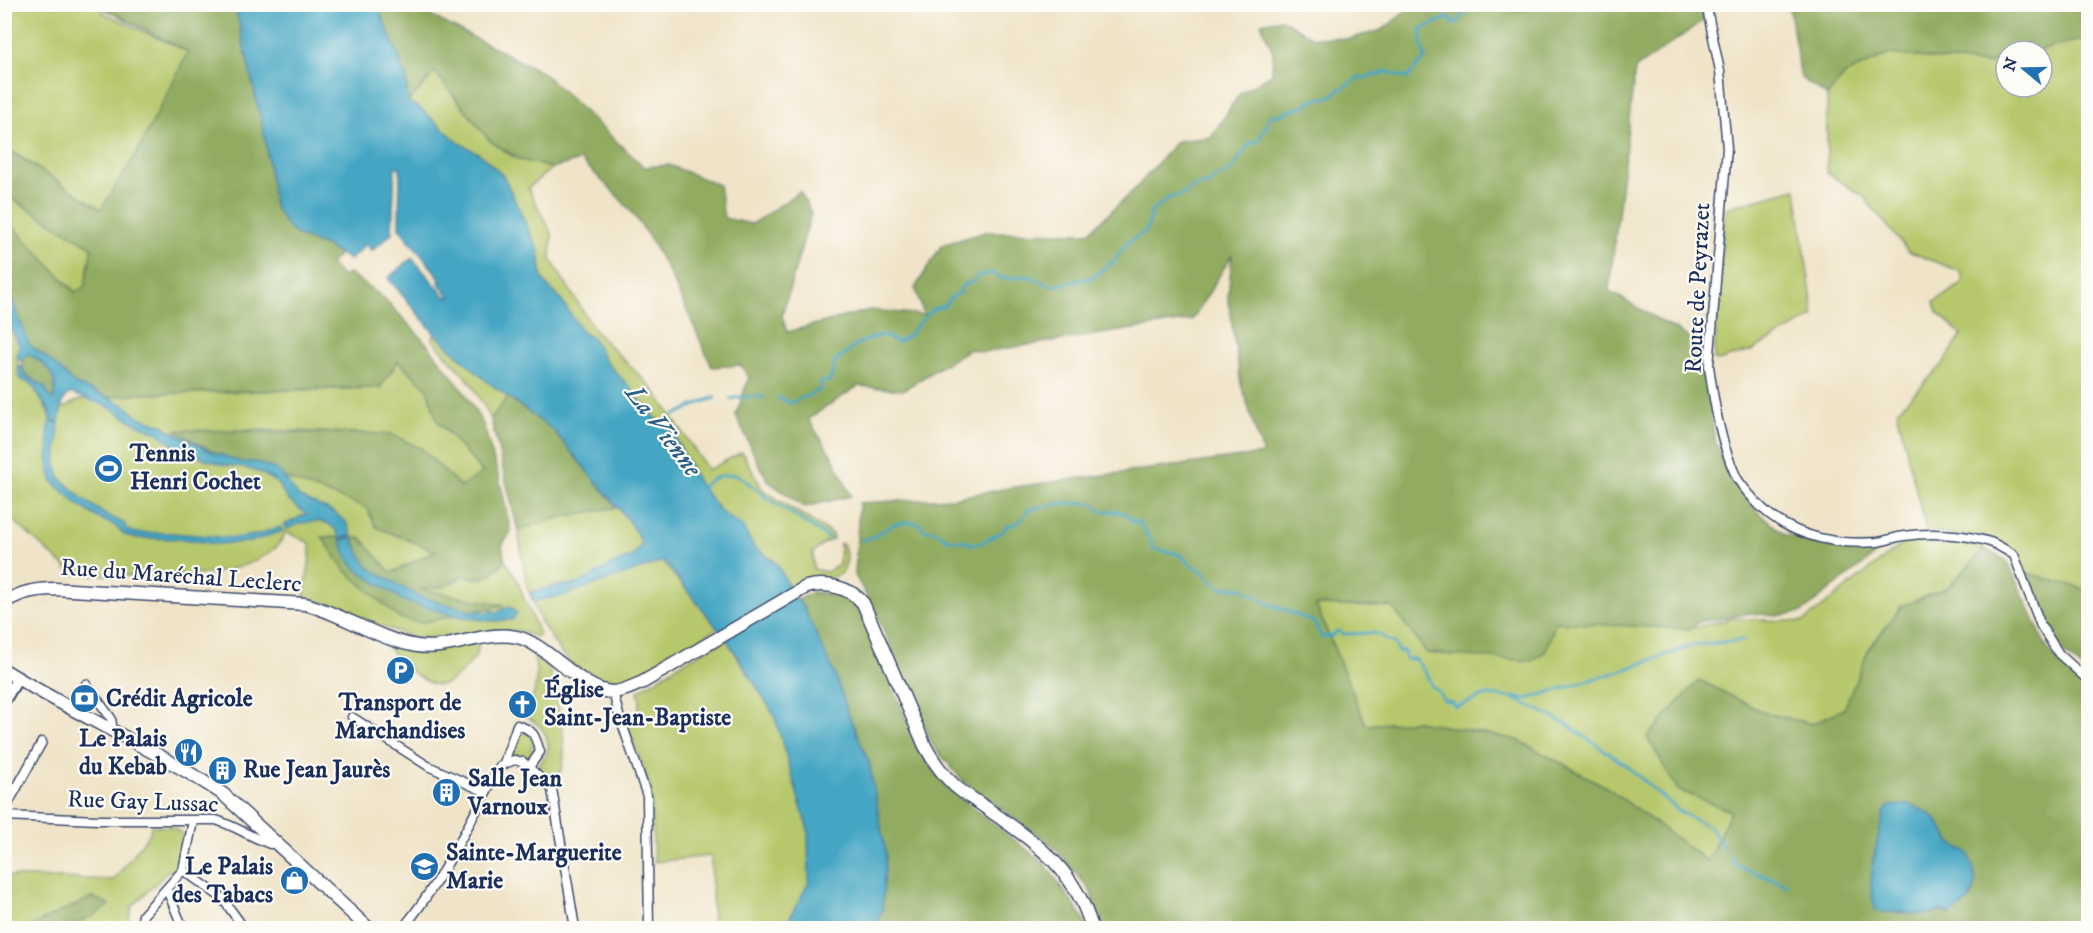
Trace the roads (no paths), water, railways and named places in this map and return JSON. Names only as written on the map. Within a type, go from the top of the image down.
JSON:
[{"type":"main road","points":[[613,692],[625,690],[643,682],[798,592],[816,585],[843,589],[858,597],[863,603],[925,746],[937,767],[956,787],[1030,840],[1060,866],[1074,884],[1085,906],[1092,928]]},
{"type":"main road","name":"Rue du Maréchal Leclerc","points":[[4,602],[19,593],[33,589],[286,601],[321,608],[402,642],[419,646],[436,646],[501,636],[517,637],[532,643],[598,688],[613,692]]},
{"type":"main road","points":[[4,670],[223,794],[368,928]]},
{"type":"street","name":"Route de Peyrazet","points":[[1706,4],[1720,70],[1727,148],[1709,366],[1713,398],[1737,478],[1757,503],[1779,521],[1809,536],[1834,542],[1878,542],[1903,536],[1946,534],[1990,542],[2014,555],[2041,626],[2059,654],[2088,680]]},
{"type":"street","points":[[4,701],[18,678]]},
{"type":"street","points":[[86,684],[111,718],[114,733]]},
{"type":"street","points":[[613,692],[646,796],[649,928]]},
{"type":"street","points":[[352,717],[428,766],[486,792]]},
{"type":"street","points":[[504,763],[516,725],[527,728],[536,736],[540,752],[528,767]]},
{"type":"street","points":[[4,811],[42,742]]},
{"type":"street","points":[[403,928],[426,900],[443,874],[500,766],[514,760],[523,762],[552,789],[575,928]]},
{"type":"street","name":"Rue Gay Lussac","points":[[4,816],[98,820],[216,820],[231,824],[254,838],[270,844],[275,841]]},
{"type":"street","points":[[143,928],[141,924],[143,915],[183,870],[193,821]]},
{"type":"street","points":[[183,870],[222,898],[244,928]]},
{"type":"street","points":[[167,890],[183,928]]},
{"type":"water","name":"La Vienne","points":[[235,5],[377,5],[406,75],[408,102],[420,108],[459,143],[480,154],[504,177],[539,252],[542,278],[548,287],[559,297],[583,333],[593,338],[606,362],[675,437],[699,484],[721,512],[742,526],[754,547],[777,564],[803,607],[834,672],[869,762],[886,854],[882,910],[875,928],[784,928],[809,882],[808,830],[774,715],[730,644],[664,561],[562,596],[534,601],[530,592],[578,584],[634,555],[642,543],[629,521],[554,431],[484,379],[435,334],[388,278],[412,258],[446,297],[450,297],[439,283],[440,278],[399,228],[400,167],[395,167],[392,233],[372,251],[366,244],[350,260],[289,229],[274,206],[265,138]]},
{"type":"water","points":[[5,281],[29,344],[75,384],[124,405],[139,417],[163,425],[210,451],[241,462],[256,462],[275,469],[280,472],[299,497],[335,513],[346,522],[352,535],[340,539],[331,526],[318,521],[302,523],[287,529],[284,525],[306,514],[289,501],[276,482],[263,474],[243,467],[224,465],[176,447],[158,433],[135,423],[107,406],[68,394],[63,401],[59,422],[50,420],[49,411],[31,383],[21,380],[18,366],[22,367],[25,375],[45,387],[51,399],[54,399],[55,391],[53,377],[41,362],[28,354],[21,361],[17,357],[19,344],[5,318]]},
{"type":"water","points":[[50,422],[59,423],[56,465],[60,478],[106,515],[124,523],[127,530],[136,533],[173,533],[233,538],[256,535],[280,527],[283,531],[251,542],[217,544],[182,539],[135,538],[125,535],[114,525],[98,518],[76,503],[52,481],[48,459]]},
{"type":"water","points":[[352,537],[370,568],[420,597],[475,612],[482,610],[485,613],[493,610],[495,613],[510,606],[517,613],[512,620],[491,621],[460,617],[404,601],[356,569],[348,559],[341,541]]},
{"type":"water","points":[[1910,804],[1929,813],[1939,823],[1951,843],[1969,854],[1975,883],[1972,897],[1949,915],[1941,911],[1921,915],[1876,911],[1871,875],[1884,813],[1889,806]]},
{"type":"waterway","points":[[778,398],[791,403],[820,390],[821,382],[830,381],[835,362],[859,343],[881,335],[898,342],[911,334],[933,309],[945,306],[951,297],[960,293],[962,286],[976,280],[977,276],[992,273],[1001,278],[1018,278],[1027,275],[1051,286],[1091,278],[1113,262],[1127,243],[1146,231],[1152,211],[1169,198],[1183,195],[1193,187],[1210,183],[1214,178],[1231,171],[1250,143],[1257,142],[1269,117],[1274,114],[1280,116],[1287,111],[1303,107],[1310,101],[1329,97],[1359,77],[1381,75],[1384,71],[1407,78],[1425,58],[1421,29],[1449,17],[1453,24],[1458,23],[1464,14],[1479,4]]},
{"type":"waterway","points":[[730,399],[764,397]]},
{"type":"waterway","name":"La Vienne","points":[[675,415],[715,398]]},
{"type":"waterway","name":"La Vienne","points":[[669,434],[670,421]]},
{"type":"waterway","points":[[700,490],[716,477],[738,475],[766,497],[829,538]]},
{"type":"waterway","points":[[862,540],[875,536],[896,524],[918,523],[925,530],[935,531],[949,540],[967,541],[969,544],[981,543],[1004,531],[1006,526],[1019,521],[1028,510],[1066,502],[1071,504],[1092,503],[1100,511],[1119,512],[1133,522],[1138,521],[1152,542],[1152,549],[1179,554],[1220,588],[1242,588],[1267,603],[1314,622],[1322,638],[1334,635],[1336,631],[1342,634],[1375,633],[1396,644],[1398,652],[1404,651],[1406,659],[1415,659],[1433,688],[1444,700],[1452,702],[1455,707],[1487,695],[1527,699],[1620,671],[1695,645],[1744,640]]},
{"type":"waterway","points":[[1515,699],[1565,723],[1627,766],[1680,812],[1710,827],[1724,848]]},
{"type":"waterway","points":[[1730,857],[1736,865],[1787,885]]},
{"type":"place","name":"Tennis Henri Cochet","points":[[109,468]]},
{"type":"place","name":"Transport de Marchandises","points":[[400,670]]},
{"type":"place","name":"Crédit Agricole","points":[[85,699]]},
{"type":"place","name":"Église Saint-Jean-Baptiste","points":[[523,704]]},
{"type":"place","name":"Le Palais du Kebab","points":[[188,753]]},
{"type":"place","name":"Rue Jean Jaurès","points":[[222,770]]},
{"type":"place","name":"Salle Jean Varnoux","points":[[447,793]]},
{"type":"place","name":"Sainte-Marguerite Marie","points":[[425,867]]},
{"type":"place","name":"Le Palais des Tabacs","points":[[294,881]]}]
